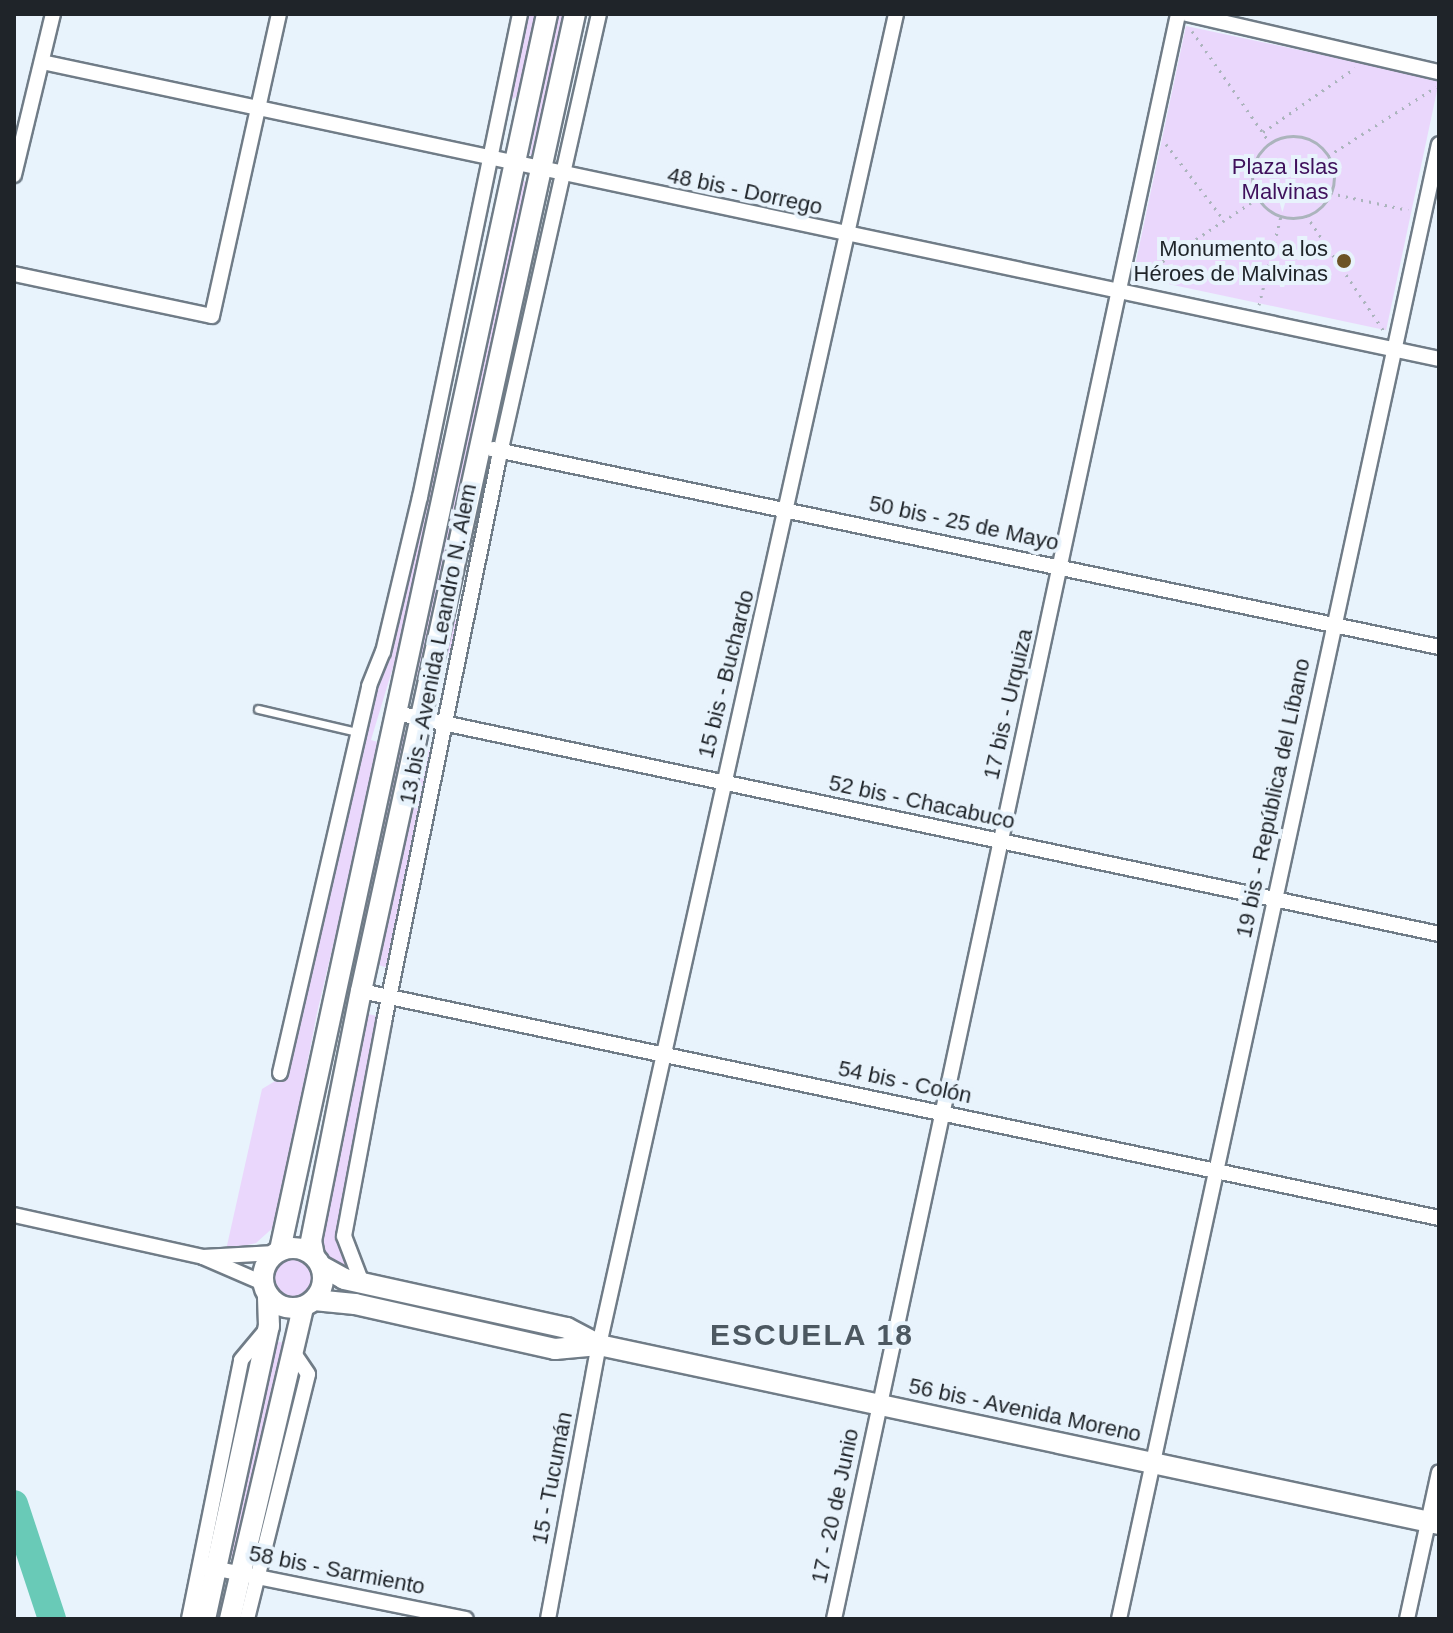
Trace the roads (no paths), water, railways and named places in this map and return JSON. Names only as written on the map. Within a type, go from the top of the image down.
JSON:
[{"type":"main road","name":"13 bis - Avenida Leandro N. Alem","points":[[277,1252],[547,14]]},
{"type":"main road","name":"13 bis - Avenida Leandro N. Alem","points":[[318,1261],[311,1241],[361,991],[424,718],[539,169],[575,14]]},
{"type":"main road","points":[[205,1619],[207,1567],[269,1326],[266,1262],[277,1252],[295,1247],[318,1261],[322,1286],[308,1303],[293,1352],[250,1575],[230,1619]]},
{"type":"main road","name":"56 bis - Avenida Moreno","points":[[318,1261],[362,1283],[567,1328],[599,1345],[1434,1523]]},
{"type":"main road","points":[[265,1290],[284,1307],[308,1303]]},
{"type":"main road","name":"56 bis - Avenida Moreno","points":[[308,1303],[355,1304],[555,1349],[599,1345]]},
{"type":"street","points":[[14,175],[53,14]]},
{"type":"street","points":[[14,274],[212,316],[279,14]]},
{"type":"street","name":"13 bis - Avenida Leandro N. Alem","points":[[280,1073],[359,733],[420,497],[520,14]]},
{"type":"street","name":"13 bis - Avenida Leandro N. Alem","points":[[362,1283],[344,1236],[389,997],[501,451],[599,14]]},
{"type":"street","name":"15 bis - Buchardo","points":[[599,1345],[722,782],[789,508],[896,14]]},
{"type":"street","points":[[1185,18],[1439,72]]},
{"type":"street","name":"17 bis - Urquiza","points":[[879,1403],[1154,129],[1185,18]]},
{"type":"street","name":"48 bis - Dorrego","points":[[42,62],[1439,359]]},
{"type":"street","name":"19 bis - República del Líbano","points":[[1119,1619],[1439,144]]},
{"type":"street","name":"50 bis - 25 de Mayo","points":[[480,446],[789,508],[1439,647]]},
{"type":"street","name":"52 bis - Chacabuco","points":[[396,713],[448,721],[1439,934]]},
{"type":"street","name":"54 bis - Colón","points":[[361,991],[1439,1218]]},
{"type":"street","points":[[14,1215],[203,1257],[265,1290]]},
{"type":"street","points":[[203,1257],[277,1252]]},
{"type":"street","name":"15 - Tucumán","points":[[548,1619],[599,1345]]},
{"type":"street","name":"17 - 20 de Junio","points":[[834,1619],[879,1403]]},
{"type":"street","points":[[1407,1619],[1434,1523],[1439,1472]]},
{"type":"street","points":[[189,1619],[207,1567]]},
{"type":"street","name":"58 bis - Sarmiento","points":[[207,1567],[466,1619]]},
{"type":"street","points":[[247,1619],[250,1575]]},
{"type":"lane","points":[[258,709],[359,733]]},
{"type":"waterway","points":[[14,1504],[52,1619]]},
{"type":"place","name":"Monumento a los Héroes de Malvinas","points":[[1344,261]]},
{"type":"district","name":"ESCUELA 18","points":[[812,1335]]},
{"type":"park label","name":"Plaza Islas Malvinas","points":[[1285,178]]}]
